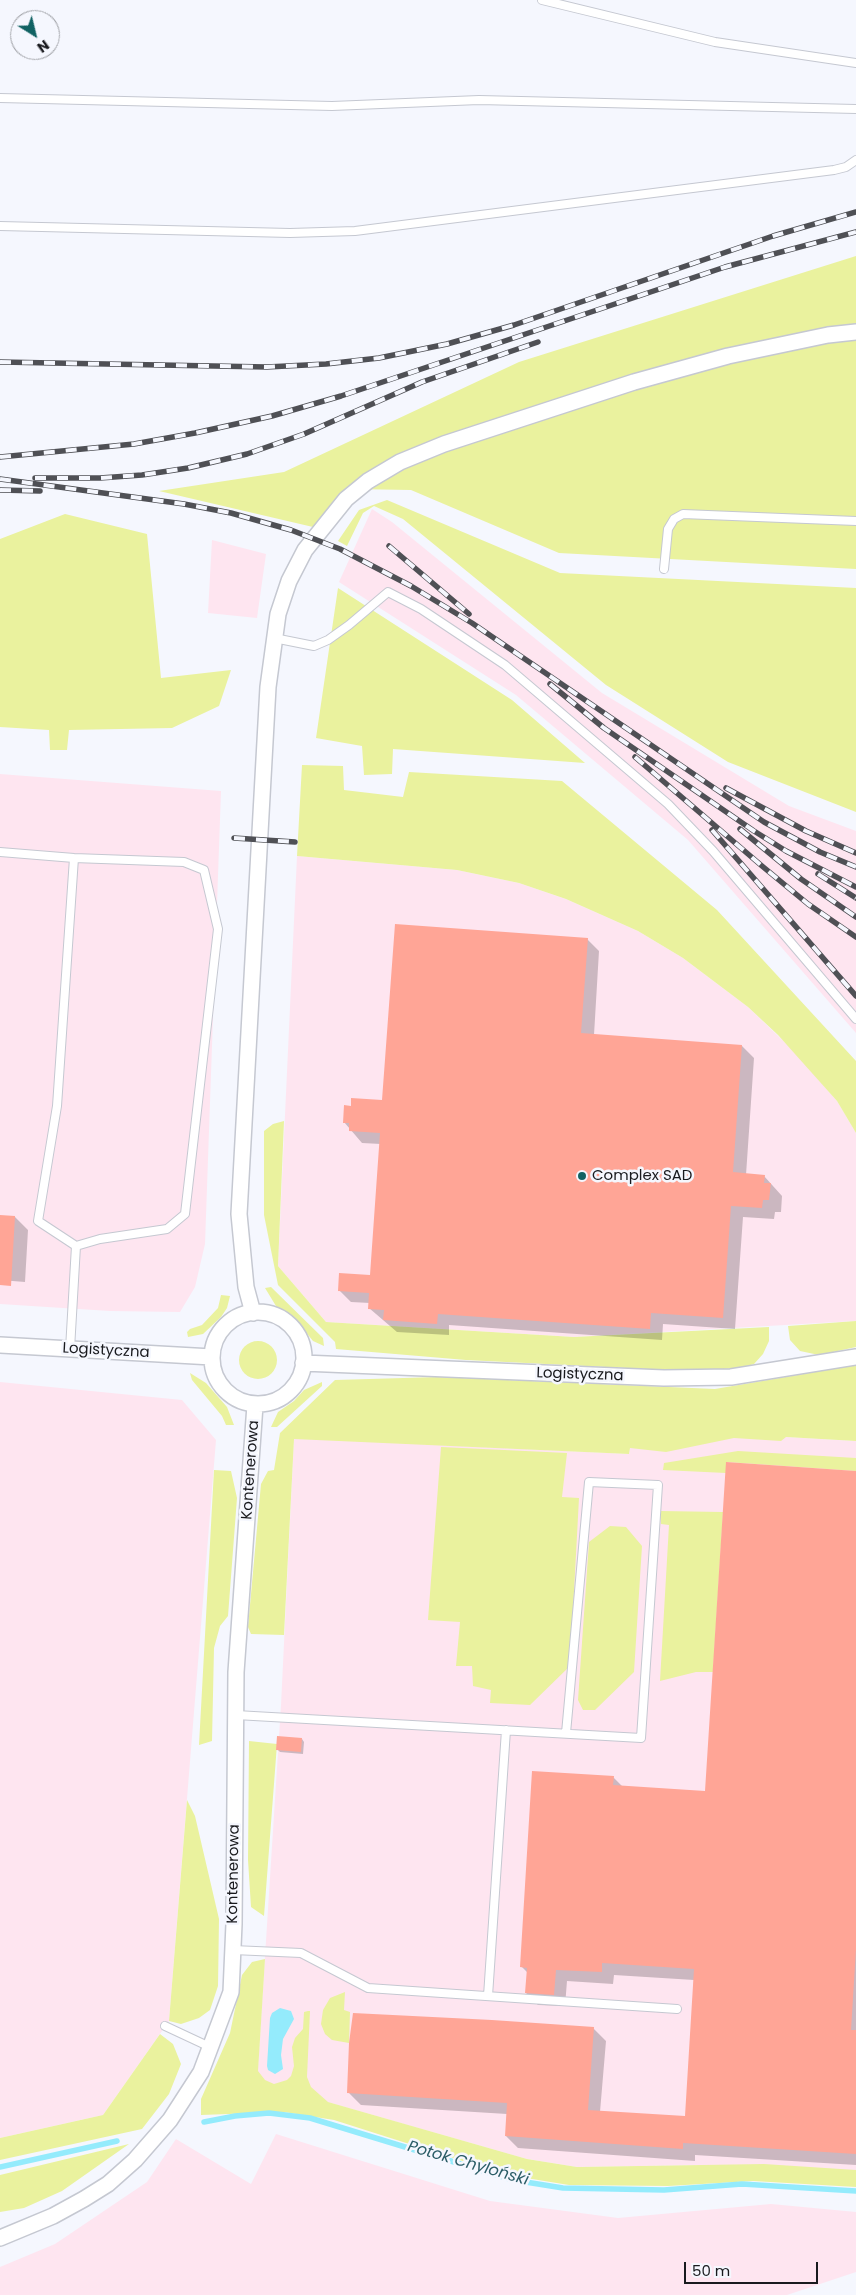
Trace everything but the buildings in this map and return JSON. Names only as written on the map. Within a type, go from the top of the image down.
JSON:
[{"type":"street","points":[[253,1313],[246,1287],[239,1214],[268,687],[273,638],[278,614],[289,581],[305,550],[346,499],[368,480],[400,462],[444,444],[634,382],[728,356],[828,335],[856,332]]},
{"type":"street","points":[[253,1313],[270,1315],[287,1323],[301,1342],[303,1363],[300,1377],[285,1396],[274,1401],[256,1405],[239,1400],[221,1386],[215,1375],[212,1357],[216,1340],[222,1330],[241,1316],[253,1313]]},
{"type":"street","name":"Logistyczna","points":[[0,1345],[212,1357]]},
{"type":"street","name":"Logistyczna","points":[[303,1363],[664,1378],[731,1377],[856,1356]]},
{"type":"street","name":"Kontenerowa","points":[[0,2238],[30,2227],[84,2200],[108,2184],[134,2160],[176,2112],[202,2072],[230,1992],[233,1950],[236,1672],[256,1405]]},
{"type":"lane","points":[[542,0],[716,42],[856,63]]},
{"type":"lane","points":[[0,98],[353,106],[479,100],[856,109]]},
{"type":"lane","points":[[0,226],[290,233],[355,231],[834,170],[846,167],[856,160]]},
{"type":"lane","points":[[664,568],[668,529],[674,519],[683,514],[856,521]]},
{"type":"lane","points":[[273,638],[314,646],[328,640],[349,625],[388,592],[421,609],[505,665],[668,804],[712,852],[856,1019]]},
{"type":"lane","points":[[0,852],[74,858],[184,862],[204,870],[218,930],[185,1214],[167,1229],[100,1239],[76,1246],[38,1221],[57,1106],[74,858]]},
{"type":"lane","points":[[70,1349],[76,1246]]},
{"type":"lane","points":[[236,1715],[506,1730],[566,1734],[641,1738],[658,1485],[589,1482],[566,1734]]},
{"type":"lane","points":[[488,1996],[506,1730]]},
{"type":"lane","points":[[233,1950],[301,1953],[368,1988],[676,2009]]},
{"type":"lane","points":[[166,2026],[210,2048]]},
{"type":"shaded area","points":[[372,509],[392,522],[602,693],[789,806],[856,831],[856,1033],[688,840],[516,695],[339,582]]},
{"type":"shaded area","points":[[212,540],[266,554],[257,618],[208,613]]},
{"type":"shaded area","points":[[0,774],[221,791],[205,1244],[195,1287],[180,1312],[110,1311],[0,1304]]},
{"type":"shaded area","name":"Complex SAD","points":[[297,856],[457,870],[519,883],[566,899],[638,931],[683,958],[748,1007],[798,1055],[837,1101],[856,1133],[856,1321],[574,1337],[326,1322],[278,1266]]},
{"type":"shaded area","points":[[0,1382],[182,1400],[216,1440],[169,2021],[103,2115],[0,2138]]},
{"type":"shaded area","points":[[634,1416],[786,1437],[856,1441],[856,2172],[701,2165],[577,2167],[527,2159],[257,2082],[281,1705],[294,1438],[629,1454]]},
{"type":"shaded area","points":[[276,2134],[490,2201],[618,2218],[771,2204],[856,2212],[856,2272],[787,2295],[0,2295],[0,2267],[55,2244],[147,2182],[176,2139],[251,2184]]},
{"type":"green space","points":[[856,256],[856,569],[559,553],[411,490],[351,489],[313,527],[159,491],[284,472],[519,362]]},
{"type":"green space","points":[[387,500],[560,573],[856,588],[856,812],[728,762],[606,685],[403,519],[374,506],[363,513],[347,546],[338,541],[359,510]]},
{"type":"green space","points":[[65,514],[147,534],[161,678],[231,670],[219,706],[172,728],[69,730],[67,750],[50,750],[49,730],[0,727],[0,539]]},
{"type":"green space","points":[[338,588],[512,700],[585,763],[393,749],[392,774],[364,775],[362,746],[316,738]]},
{"type":"green space","points":[[302,765],[343,766],[344,790],[403,797],[409,772],[562,781],[717,910],[856,1061],[856,1133],[837,1101],[778,1035],[748,1007],[683,958],[638,931],[566,899],[519,883],[457,870],[297,856]]},
{"type":"green space","points":[[284,1121],[278,1266],[326,1322],[574,1337],[769,1327],[769,1341],[763,1354],[754,1364],[741,1368],[686,1371],[466,1360],[336,1349],[335,1342],[278,1285],[264,1215],[264,1131],[273,1124]]},
{"type":"green space","points":[[271,1287],[323,1338],[324,1346],[313,1341],[296,1320],[276,1306],[265,1288]]},
{"type":"green space","points":[[221,1295],[230,1296],[227,1308],[221,1317],[203,1334],[188,1337],[187,1332],[190,1329],[202,1325],[218,1308]]},
{"type":"green space","points":[[856,1321],[856,1347],[819,1355],[800,1351],[790,1340],[788,1326]]},
{"type":"green space","points":[[258,1341],[272,1346],[277,1360],[272,1374],[258,1379],[244,1374],[239,1360],[244,1346]]},
{"type":"green space","points":[[856,1365],[856,1441],[786,1437],[781,1441],[734,1438],[666,1452],[630,1448],[629,1454],[294,1439],[284,1635],[251,1634],[248,1627],[261,1484],[268,1471],[274,1470],[280,1433],[335,1380],[438,1377],[715,1389]]},
{"type":"green space","points":[[190,1373],[206,1383],[227,1407],[234,1425],[226,1425],[222,1416],[192,1380]]},
{"type":"green space","points":[[322,1382],[322,1386],[277,1427],[271,1427],[278,1412],[294,1401],[304,1390]]},
{"type":"green space","points":[[441,1447],[567,1453],[562,1497],[579,1498],[570,1666],[530,1705],[490,1703],[491,1690],[473,1686],[472,1666],[456,1666],[460,1622],[428,1620]]},
{"type":"green space","points":[[738,1451],[856,1458],[856,1471],[727,1462],[726,1473],[663,1470],[664,1463]]},
{"type":"green space","points":[[214,1470],[231,1471],[237,1498],[228,1616],[220,1626],[214,1648],[212,1741],[199,1745]]},
{"type":"green space","points":[[660,1511],[723,1512],[713,1672],[696,1672],[660,1681],[669,1525],[661,1524]]},
{"type":"green space","points":[[610,1526],[626,1527],[642,1546],[634,1672],[595,1710],[583,1710],[578,1700],[589,1542]]},
{"type":"green space","points":[[249,1741],[277,1744],[264,1916],[251,1907],[248,1860]]},
{"type":"green space","points":[[187,1800],[195,1816],[219,1919],[218,1986],[210,2010],[199,2018],[181,2024],[169,2021]]},
{"type":"green space","points":[[265,1959],[258,2071],[265,2080],[274,2084],[287,2080],[291,2076],[294,2066],[292,2047],[295,2038],[303,2029],[304,2012],[310,2011],[307,2077],[311,2087],[328,2102],[527,2159],[577,2167],[764,2164],[856,2170],[856,2187],[753,2181],[668,2186],[569,2185],[526,2178],[472,2164],[334,2120],[284,2112],[201,2115],[201,2099],[230,2033],[242,1975],[252,1962]]},
{"type":"green space","points":[[345,1992],[344,2010],[350,2012],[349,2043],[332,2040],[325,2034],[321,2024],[323,2010],[330,1998]]},
{"type":"green space","points":[[160,2034],[173,2044],[181,2064],[169,2094],[142,2129],[0,2160],[0,2138],[103,2115]]},
{"type":"green space","points":[[129,2144],[62,2191],[24,2208],[0,2212],[0,2175]]},
{"type":"water","points":[[280,2008],[291,2011],[294,2019],[283,2039],[281,2055],[283,2069],[275,2074],[268,2070],[267,2066],[270,2018],[272,2013]]},
{"type":"waterway","name":"Potok Chyloński","points":[[204,2122],[235,2116],[269,2113],[310,2118],[513,2180],[563,2188],[664,2190],[742,2184],[856,2191]]},
{"type":"waterway","name":"Potok Chyloński","points":[[0,2167],[117,2141]]},
{"type":"railway","points":[[0,362],[267,367],[326,364],[379,358],[447,344],[514,325],[773,236],[856,212]]},
{"type":"railway","points":[[0,457],[134,444],[272,416],[341,396],[725,267],[856,232]]},
{"type":"railway","points":[[35,478],[100,478],[142,475],[188,468],[247,454],[304,434],[422,382],[538,342]]},
{"type":"railway","points":[[0,479],[184,504],[231,513],[291,530],[340,549],[411,586],[472,623],[764,822],[820,852],[856,867]]},
{"type":"railway","points":[[0,490],[40,491]]},
{"type":"railway","points":[[389,546],[469,614]]},
{"type":"railway","points":[[550,684],[604,728],[754,831],[786,851],[856,887]]},
{"type":"railway","points":[[635,757],[808,904],[856,937]]},
{"type":"railway","points":[[726,788],[806,831],[856,853]]},
{"type":"railway","points":[[740,829],[801,879],[856,917]]},
{"type":"railway","points":[[712,830],[856,996]]},
{"type":"railway","points":[[234,838],[295,842]]},
{"type":"railway","points":[[818,874],[856,898]]},
{"type":"place","name":"Complex SAD","points":[[582,1176]]}]
